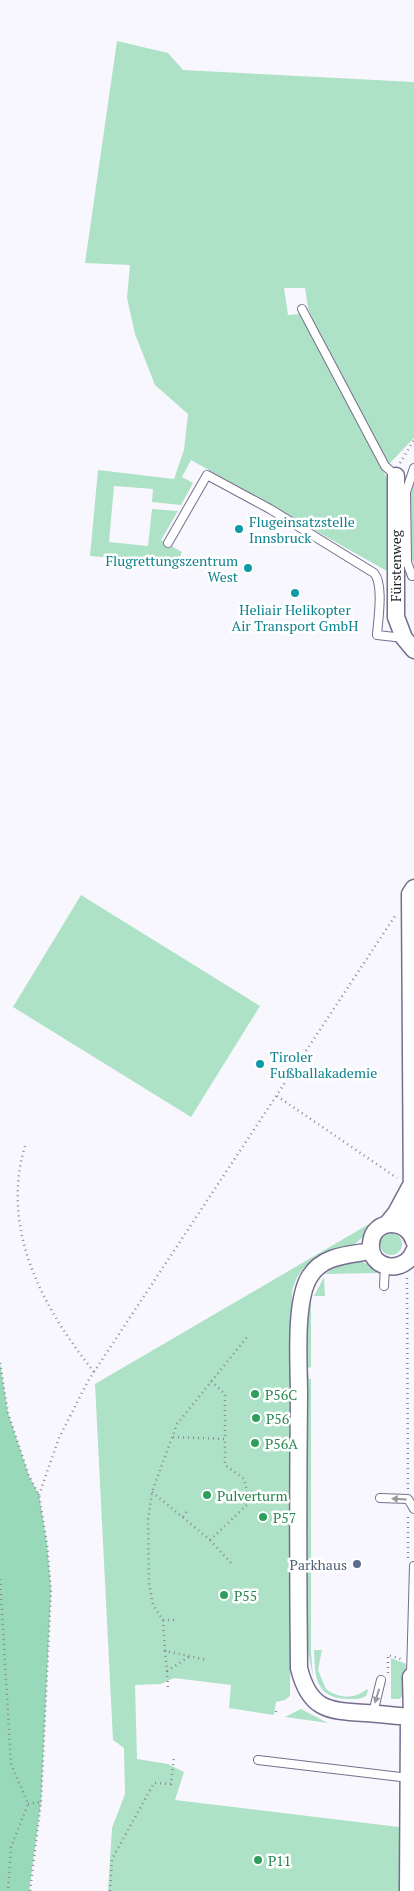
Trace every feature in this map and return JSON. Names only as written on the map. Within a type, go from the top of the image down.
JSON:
[{"type":"street","name":"Fürstenweg","points":[[396,476],[395,610],[409,644]]},
{"type":"street","points":[[387,1224],[393,1223],[410,1234],[412,1209],[410,1187],[412,1137],[412,891]]},
{"type":"street","points":[[410,1187],[396,1213],[387,1224],[375,1231],[370,1244],[374,1258],[385,1266],[405,1264],[414,1253]]},
{"type":"street","points":[[371,1251],[335,1258],[320,1265],[309,1277],[302,1298],[298,1552],[299,1668],[308,1694],[323,1707],[332,1710],[412,1717]]},
{"type":"street","points":[[411,1670],[411,1891]]},
{"type":"lane","points":[[302,309],[385,466],[396,476]]},
{"type":"lane","points":[[413,577],[407,562],[406,492],[414,468]]},
{"type":"lane","points":[[168,543],[207,475],[270,509],[374,573],[378,578],[380,587],[377,635],[409,644]]},
{"type":"lane","points":[[384,1286],[385,1266]]},
{"type":"lane","points":[[380,1498],[408,1499],[414,1509]]},
{"type":"lane","points":[[411,1566],[411,1670]]},
{"type":"lane","points":[[373,1713],[381,1680]]},
{"type":"lane","points":[[258,1760],[411,1778]]},
{"type":"path","points":[[396,476],[402,458],[414,440]]},
{"type":"path","points":[[39,1495],[58,1438],[94,1372],[412,891]]},
{"type":"path","points":[[277,1096],[410,1187]]},
{"type":"path","points":[[25,1146],[19,1165],[14,1194],[15,1222],[20,1246],[61,1328],[94,1372]]},
{"type":"path","points":[[407,1276],[408,1499],[411,1566]]},
{"type":"path","points":[[168,1690],[163,1620],[153,1605],[149,1583],[148,1520],[152,1492],[177,1424],[248,1336]]},
{"type":"path","points":[[0,1363],[8,1413],[29,1476],[39,1495],[47,1544],[51,1590],[41,1802],[30,1891]]},
{"type":"path","points":[[210,1540],[250,1502],[244,1479],[225,1465],[225,1394],[212,1382]]},
{"type":"path","points":[[173,1437],[225,1439]]},
{"type":"path","points":[[152,1492],[210,1540],[232,1563]]},
{"type":"path","points":[[183,1517],[187,1511]]},
{"type":"path","points":[[0,1579],[11,1764],[28,1804],[11,1847],[8,1891]]},
{"type":"path","points":[[163,1620],[174,1620]]},
{"type":"path","points":[[165,1651],[208,1660]]},
{"type":"path","points":[[388,1655],[411,1670]]},
{"type":"path","points":[[167,1671],[189,1657]]},
{"type":"path","points":[[110,1891],[112,1858],[154,1783],[171,1784],[174,1756]]},
{"type":"path","points":[[28,1804],[41,1802]]},
{"type":"green space","points":[[117,41],[168,53],[183,70],[414,82],[414,438],[390,463],[322,341],[308,308],[305,288],[284,288],[288,315],[300,314],[303,317],[392,488],[392,574],[191,460],[182,477],[193,483],[181,505],[152,502],[153,489],[114,486],[109,542],[148,546],[152,509],[178,511],[161,540],[182,552],[175,568],[166,562],[90,556],[98,470],[174,479],[184,450],[188,414],[155,385],[135,334],[127,298],[130,265],[85,263]]},
{"type":"green space","points":[[414,483],[414,563],[411,558],[411,493]]},
{"type":"green space","points":[[81,895],[260,1006],[191,1117],[13,1007]]},
{"type":"green space","points":[[369,1224],[364,1236],[355,1244],[319,1258],[307,1265],[298,1276],[292,1292],[290,1696],[285,1700],[276,1702],[274,1715],[229,1708],[231,1685],[174,1678],[161,1684],[135,1685],[137,1759],[168,1764],[184,1772],[175,1800],[399,1827],[400,1891],[108,1891],[112,1828],[125,1794],[124,1748],[113,1740],[95,1384]]},
{"type":"green space","points":[[387,1233],[395,1233],[402,1240],[402,1248],[395,1255],[387,1255],[380,1248],[380,1240]]},
{"type":"green space","points":[[362,1262],[376,1267],[377,1273],[325,1274],[338,1265]]},
{"type":"green space","points":[[324,1277],[325,1296],[314,1296]]},
{"type":"green space","points":[[309,1302],[311,1302],[311,1367],[308,1368],[309,1379],[311,1379],[311,1651],[313,1677],[308,1651],[306,1328]]},
{"type":"green space","points":[[0,1363],[8,1413],[29,1476],[39,1495],[47,1544],[51,1590],[41,1802],[29,1891],[0,1891]]},
{"type":"green space","points":[[314,1650],[322,1650],[318,1670],[326,1689],[346,1697],[357,1695],[367,1689],[366,1696],[357,1699],[347,1699],[328,1695],[316,1677]]},
{"type":"green space","points":[[391,1658],[406,1664],[404,1695],[399,1699],[391,1699]]},
{"type":"green space","points":[[301,1709],[328,1723],[285,1717]]},
{"type":"place","name":"Flugeinsatzstelle Innsbruck","points":[[239,529]]},
{"type":"place","name":"Flugrettungszentrum West","points":[[248,568]]},
{"type":"place","name":"Heliair Helikopter Air Transport GmbH","points":[[295,593]]},
{"type":"place","name":"Tiroler Fußballakademie","points":[[260,1064]]},
{"type":"place","name":"P56C","points":[[255,1394]]},
{"type":"place","name":"P56","points":[[256,1418]]},
{"type":"place","name":"P56A","points":[[255,1443]]},
{"type":"place","name":"Pulverturm","points":[[207,1495]]},
{"type":"place","name":"P57","points":[[263,1517]]},
{"type":"place","name":"Parkhaus","points":[[357,1564]]},
{"type":"place","name":"P55","points":[[224,1595]]},
{"type":"place","name":"P11","points":[[258,1860]]}]
